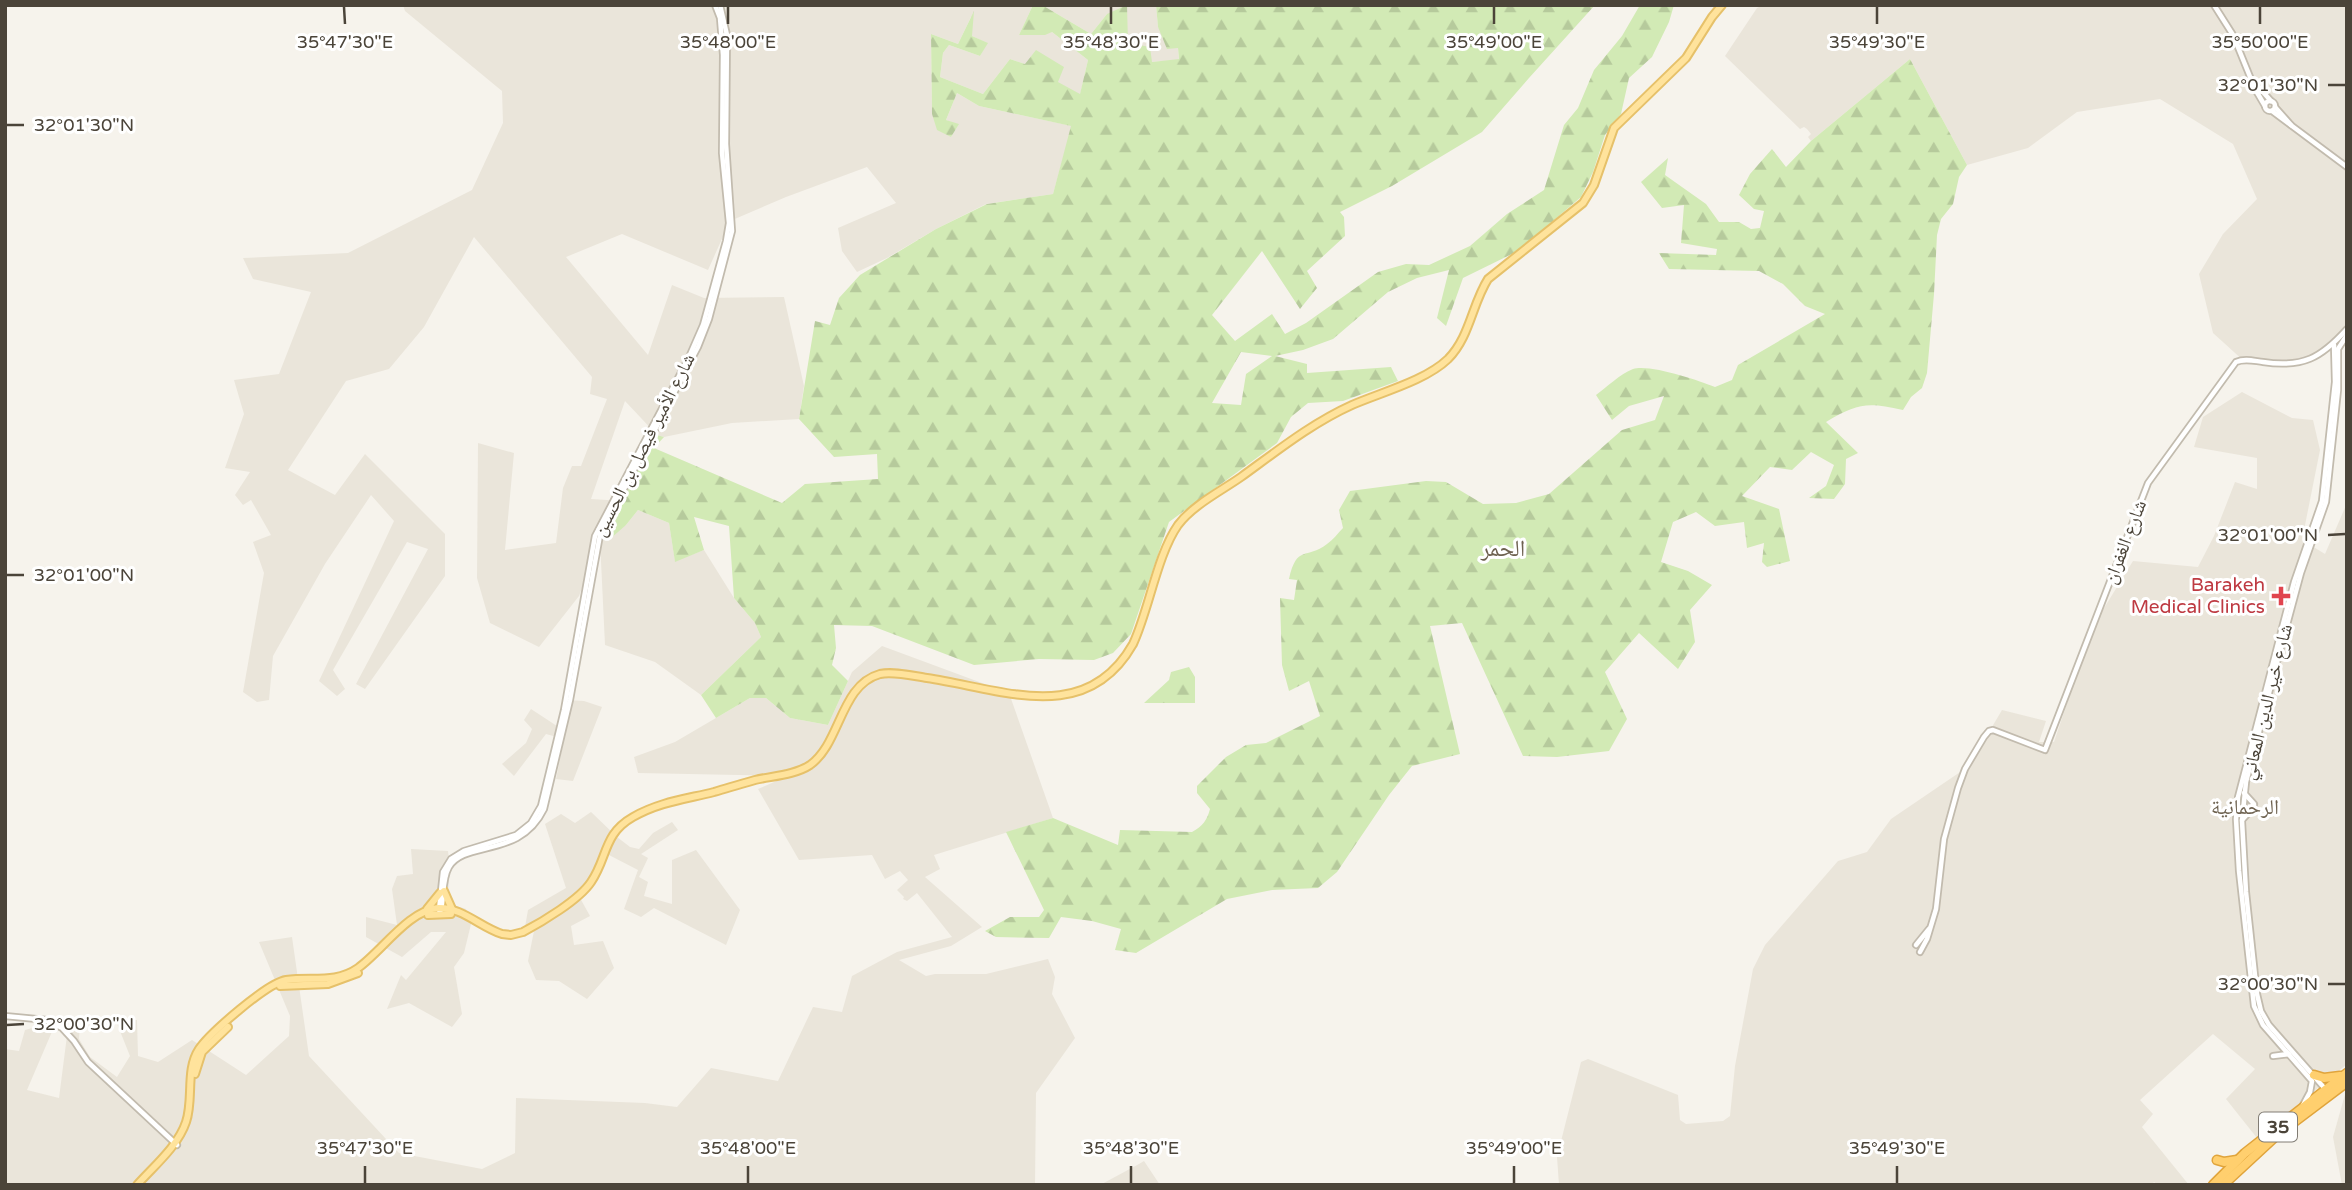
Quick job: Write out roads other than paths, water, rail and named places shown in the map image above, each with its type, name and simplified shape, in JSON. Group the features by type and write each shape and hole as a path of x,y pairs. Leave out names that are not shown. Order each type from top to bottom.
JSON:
{"highway":[{"path":"2314,1075 2324,1078 2346,1076"},
{"name":"35","path":"2223,1185 2252,1156 2346,1076"},
{"name":"35","path":"2213,1185 2237,1160 2302,1107 2327,1092"},
{"path":"2217,1160 2237,1160"}],"main road":[{"path":"426,911 442,910 507,935 531,928 588,886 613,834 624,823 671,801 806,767 820,754 856,691 880,674 909,676 1033,696 1077,693 1100,682 1124,659 1133,644 1170,542 1180,524 1213,497 1319,422 1426,373 1448,358 1462,339 1489,279 1583,203 1594,185 1603,153 1614,128 1686,58 1722,5"},
{"path":"442,892 442,910"},
{"path":"137,1185 176,1144 187,1118 195,1055 208,1038 267,987 287,980 333,979 357,968 426,911 442,892"},
{"path":"143,1185 188,1125 196,1070 202,1052 257,1000 281,985 328,984 351,977 422,918 442,910"}],"street":[{"name":"شارع الأمير فيصل بن الحسين","path":"442,910 442,892 448,870 456,860 518,838 534,826 542,812 570,701 600,535 702,340 729,223 722,153 723,55 717,5"},
{"path":"2214,5 2233,35 2267,111 2273,106"},
{"path":"2252,80 2292,126 2347,167"},
{"path":"2264,106 2267,102 2273,106"},
{"path":"2334,344 2347,329"},
{"name":"شارع خير الدين المعاني","path":"2327,1092 2260,1011 2246,892 2242,821 2244,793 2301,573 2326,502 2338,390 2339,349 2347,335"},
{"name":"شارع الغفران","path":"1929,928 1938,900 1944,839 1965,769 1989,731 1997,731 2045,750 2148,483 2236,362 2244,359 2297,364 2334,344"},
{"name":"شارع خير الدين المعاني","path":"2302,1107 2312,1081 2263,1025 2254,1006 2239,871 2237,812 2247,762 2294,582 2322,501 2335,382 2334,344"},
{"path":"2242,821 2254,805 2244,793"},
{"path":"1916,945 1929,928"},
{"path":"1920,952 1929,928"},
{"path":"5,1016 47,1020 62,1028 88,1062 176,1144"},
{"path":"2273,1056 2289,1054"}],"place":[{"name":"Barakeh Medical Clinics","path":"2281,596"}],"district":[{"name":"الحمر","path":"1503,549"},
{"name":"الرحمانية","path":"2245,807"}]}
